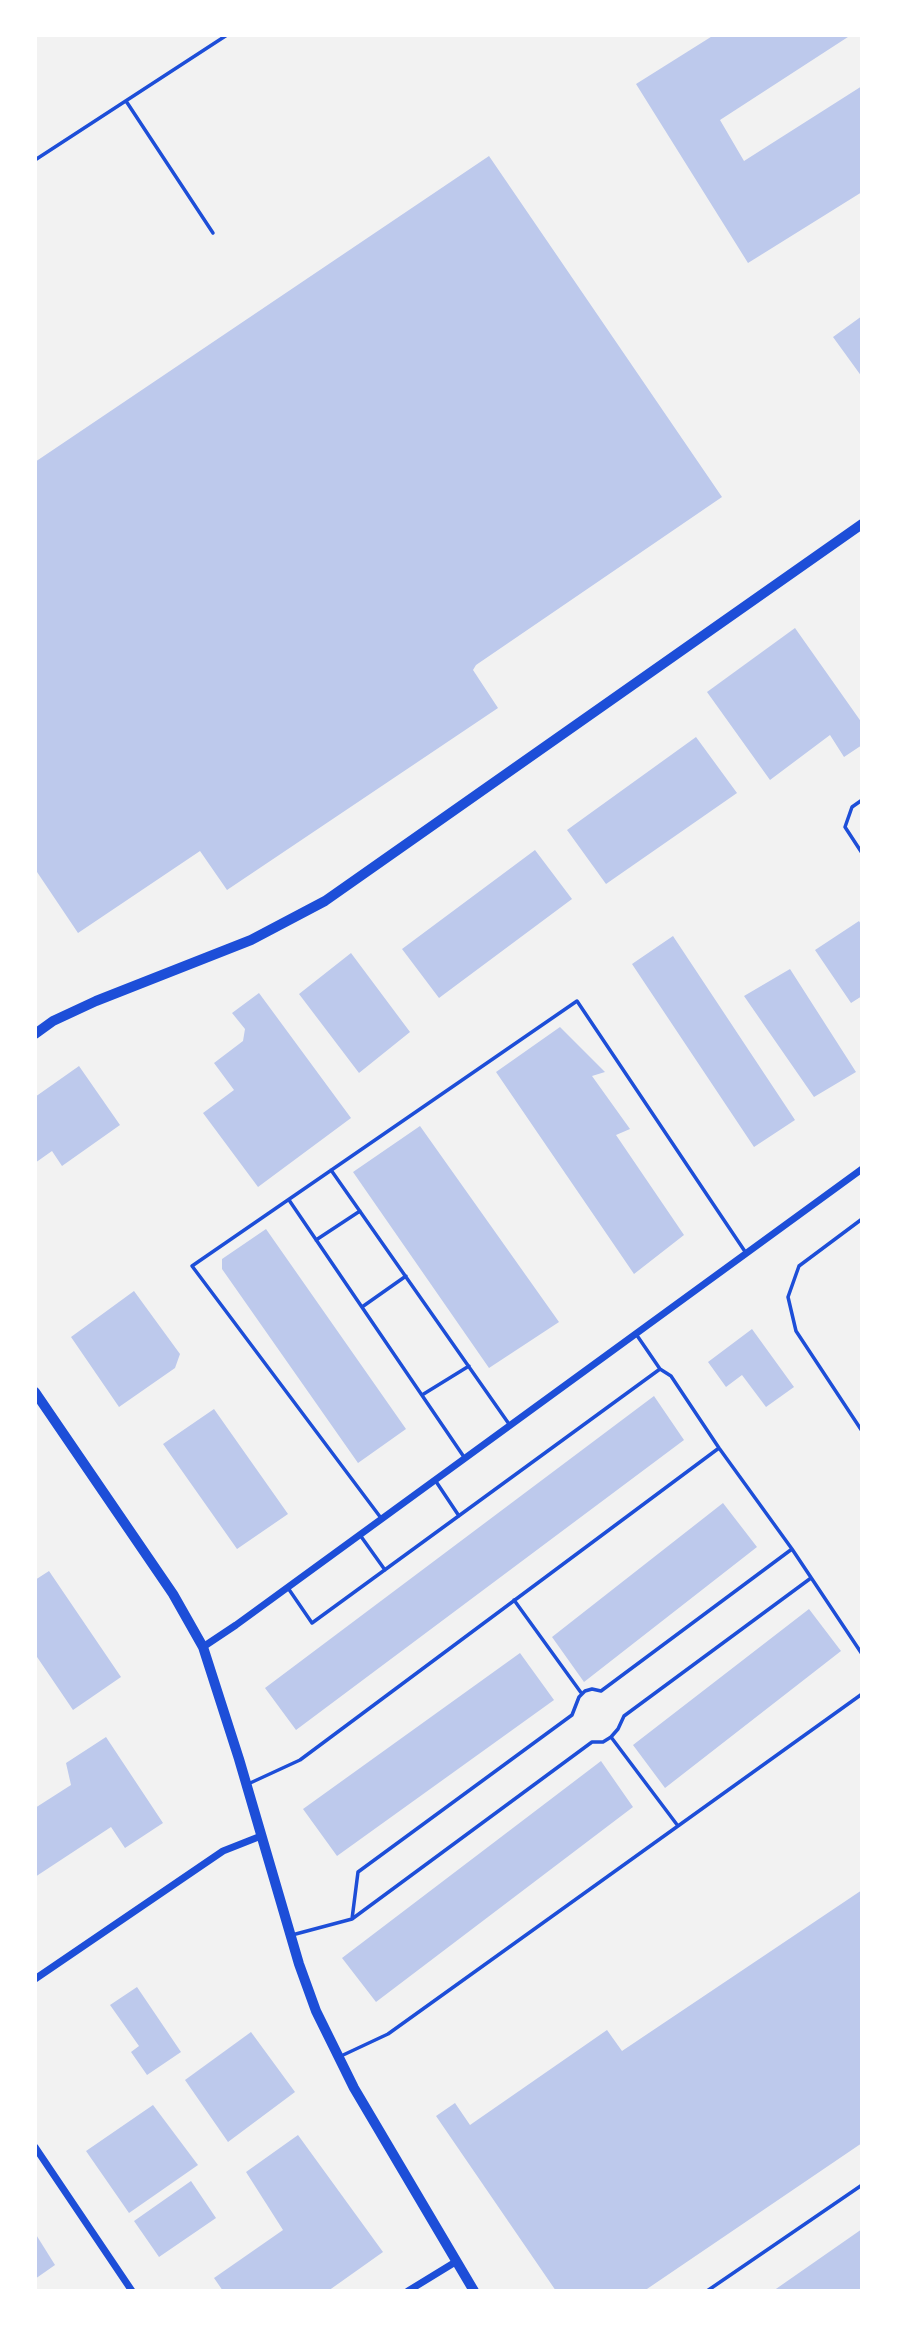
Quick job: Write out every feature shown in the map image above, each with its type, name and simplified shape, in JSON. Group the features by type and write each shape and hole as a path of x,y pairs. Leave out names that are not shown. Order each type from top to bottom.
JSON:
{"street":[{"path":"35,1034 52,1021 251,940 325,901 862,524"},
{"path":"203,1647 288,1588 862,1169"},
{"path":"35,1392 173,1594 203,1647 306,1986 338,2058 474,2291"},
{"path":"35,1979 223,1851 261,1836"},
{"path":"35,2147 132,2291"},
{"path":"408,2291 457,2261"}],"lane":[{"path":"35,160 227,35"},
{"path":"126,101 214,233"},
{"path":"862,800 852,807 845,827 862,853"},
{"path":"382,1519 192,1266 577,1001 747,1253"},
{"path":"331,1170 511,1425"},
{"path":"289,1200 465,1458"},
{"path":"316,1240 360,1211"},
{"path":"862,1219 799,1266 788,1297 796,1332 862,1431"},
{"path":"362,1307 406,1276"},
{"path":"636,1334 660,1369 671,1376 862,1654"},
{"path":"422,1395 469,1366"},
{"path":"288,1588 312,1623 660,1369"},
{"path":"247,1785 300,1760 719,1448"},
{"path":"435,1480 458,1516"},
{"path":"360,1535 385,1570"},
{"path":"352,1919 358,1872 572,1715 582,1694 592,1689 601,1691 792,1549"},
{"path":"290,1936 352,1919 592,1742 611,1737 624,1716 811,1578"},
{"path":"514,1601 582,1694"},
{"path":"338,2058 388,2034 862,1694"},
{"path":"611,1737 678,1826"},
{"path":"708,2291 862,2185"}],"building":[{"path":"714,35 851,35 720,120 744,161 862,86 862,192 748,263 636,84"},
{"path":"489,156 722,497 476,665 473,670 498,708 227,890 200,851 78,933 35,869 35,462"},
{"path":"862,316 862,377 833,337"},
{"path":"795,628 862,723 862,745 844,757 830,735 770,780 707,692"},
{"path":"696,737 737,793 606,884 567,830"},
{"path":"535,850 572,899 439,998 402,949"},
{"path":"859,921 862,926 862,996 851,1003 815,950"},
{"path":"673,936 795,1120 754,1147 632,964"},
{"path":"351,953 410,1032 359,1073 299,994"},
{"path":"790,969 856,1072 814,1097 744,996"},
{"path":"259,993 351,1118 258,1187 203,1113 234,1090 214,1063 243,1041 245,1029 232,1013"},
{"path":"560,1027 605,1072 592,1076 630,1129 616,1135 684,1235 634,1274 496,1072"},
{"path":"79,1066 120,1125 62,1166 52,1151 35,1163 35,1097"},
{"path":"420,1126 559,1322 489,1368 353,1172"},
{"path":"266,1229 406,1429 358,1463 222,1269 222,1259"},
{"path":"134,1291 180,1354 175,1368 119,1407 71,1337"},
{"path":"752,1329 794,1387 766,1407 742,1375 726,1387 708,1362"},
{"path":"654,1396 684,1440 296,1730 265,1688"},
{"path":"214,1409 288,1514 237,1549 163,1444"},
{"path":"723,1503 757,1547 584,1682 552,1637"},
{"path":"49,1571 121,1677 73,1710 35,1654 35,1580"},
{"path":"809,1609 841,1651 665,1788 633,1745"},
{"path":"520,1653 554,1700 337,1856 303,1809"},
{"path":"106,1737 163,1823 125,1848 111,1827 35,1877 35,1808 71,1785 66,1763"},
{"path":"601,1761 633,1807 376,2002 342,1958"},
{"path":"862,1890 862,2143 644,2291 556,2291 436,2116 455,2103 470,2125 607,2030 622,2051"},
{"path":"137,1987 181,2052 147,2075 131,2052 139,2046 110,2005"},
{"path":"251,2032 295,2092 228,2142 185,2080"},
{"path":"153,2105 198,2165 129,2213 86,2151"},
{"path":"298,2135 383,2252 328,2291 223,2291 214,2278 283,2230 246,2172"},
{"path":"191,2181 216,2218 159,2257 134,2221"},
{"path":"862,2229 862,2291 773,2291"},
{"path":"35,2233 55,2265 35,2279"}]}
